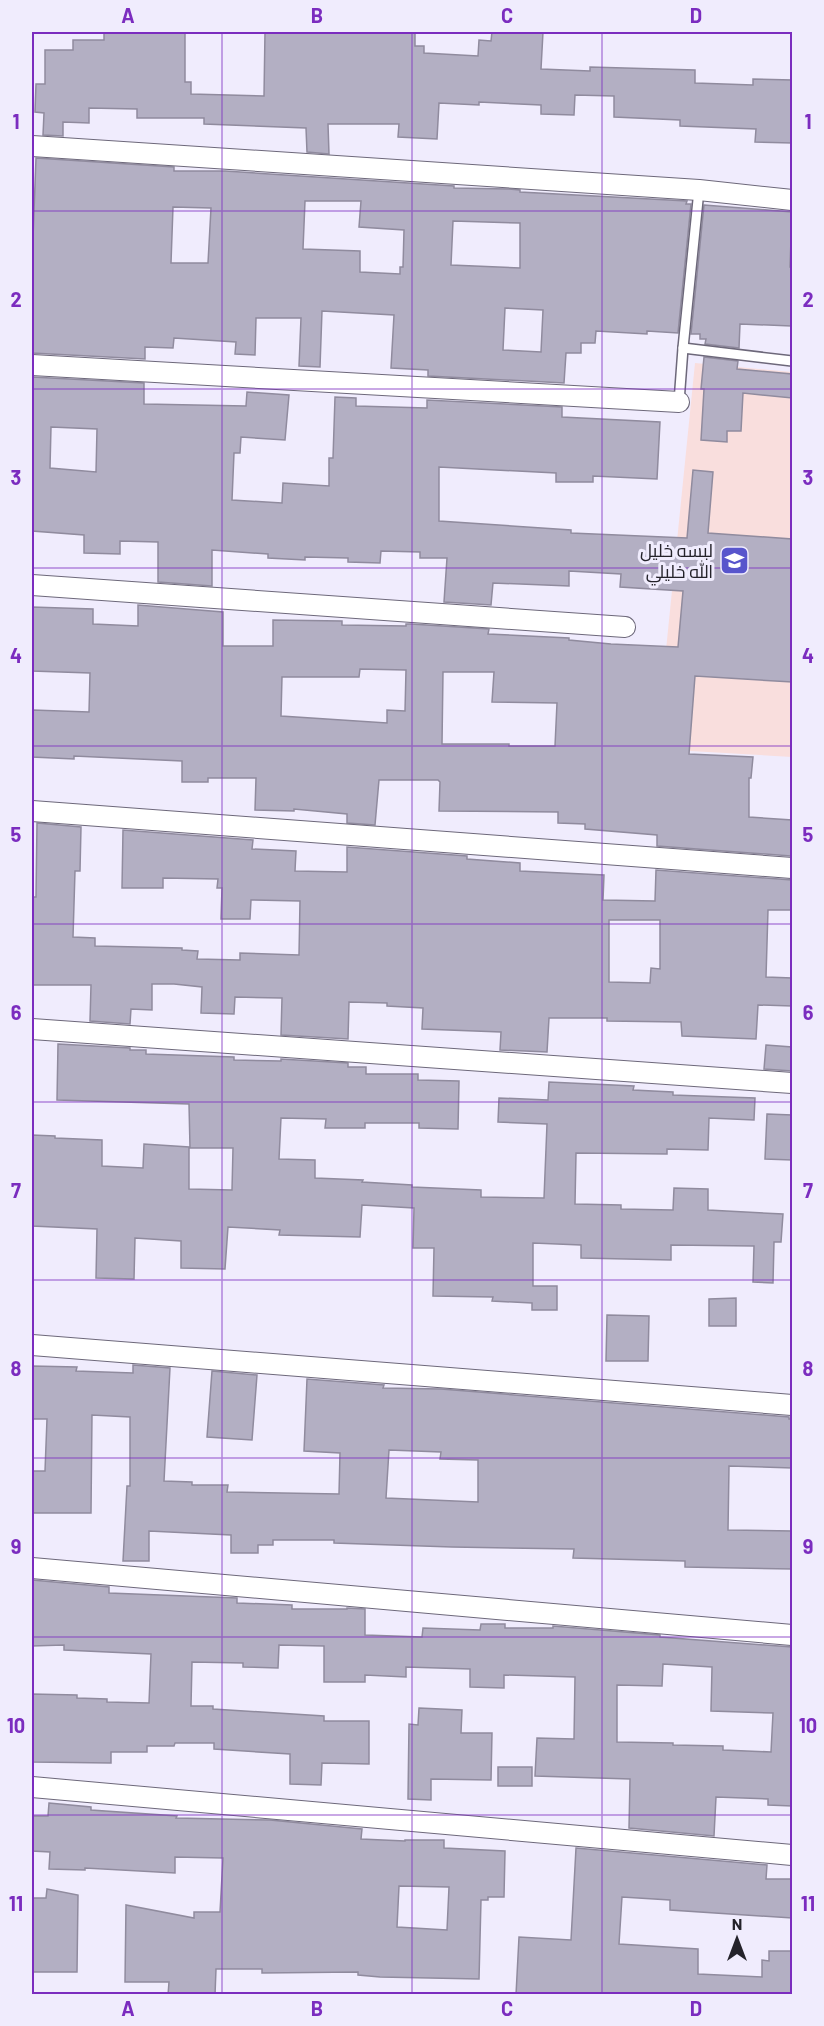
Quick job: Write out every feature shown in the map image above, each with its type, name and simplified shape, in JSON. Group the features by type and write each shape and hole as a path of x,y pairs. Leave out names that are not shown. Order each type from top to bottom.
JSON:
{"street":[{"path":"32,146 699,190 792,200"},
{"path":"32,365 680,402"},
{"path":"32,585 625,627"},
{"path":"32,811 792,868"},
{"path":"32,1029 792,1083"},
{"path":"32,1345 792,1405"},
{"path":"32,1569 792,1635"},
{"path":"32,1787 792,1855"}],"lane":[{"path":"680,402 682,348 699,190"},
{"path":"682,348 792,361"}],"shaded area":[{"name":"ليسه خليل الله خليلي","path":"695,363 792,372 792,757 656,749"}],"building":[{"path":"104,32 185,32 185,82 191,82 191,94 264,96 265,32 415,32 415,46 424,46 424,53 478,56 479,40 491,41 492,32 543,32 541,69 590,71 590,67 695,70 695,83 753,85 753,79 792,80 792,143 755,142 756,129 680,126 680,120 614,117 614,96 575,95 574,115 541,114 541,105 439,103 437,139 398,137 399,124 328,124 329,154 307,152 306,128 204,124 204,118 137,118 137,109 89,108 89,123 63,122 63,136 43,135 44,113 35,112 36,84 45,84 45,50 73,50 73,40 104,40"},
{"path":"36,158 174,167 174,171 225,171 454,186 454,188 509,189 520,190 520,192 687,201 686,204 691,204 678,333 596,331 595,343 581,343 581,353 566,353 564,383 428,376 428,370 391,368 394,315 322,311 320,367 299,366 301,318 256,318 255,355 235,354 236,342 174,338 173,348 145,347 145,359 32,353 32,265","holes":["305,201 361,201 359,227 404,230 403,267 400,267 400,274 360,272 360,251 303,249","173,207 211,208 208,263 171,263","453,221 520,223 520,268 451,265","505,308 543,310 541,352 503,350"]},
{"path":"704,205 792,212 791,326 740,324 739,348 705,344 706,339 700,339 700,334 691,334"},
{"path":"704,357 738,361 737,369 792,374 792,398 743,393 741,431 727,431 727,442 701,440 704,389 701,389"},
{"path":"32,377 144,383 144,404 246,406 247,392 289,395 285,440 241,437 240,453 234,453 232,500 282,503 283,483 329,486 329,458 333,458 335,397 356,398 356,406 427,408 427,400 562,407 562,417 660,422 657,479 593,476 593,482 556,482 556,473 439,467 439,521 571,530 571,533 687,538 693,470 713,472 708,533 792,539 792,682 695,676 689,754 753,757 751,778 749,778 749,817 792,820 791,856 657,846 657,835 585,829 585,824 558,823 558,812 439,811 440,782 438,780 379,780 375,825 347,823 347,814 294,809 294,811 255,810 256,778 208,778 208,782 182,782 182,761 74,756 74,759 32,757 33,710 89,712 90,673 32,671 32,607 93,609 93,624 138,626 138,605 223,612 223,646 273,646 273,620 342,621 342,625 406,626 406,624 411,624 489,629 488,634 678,647 683,591 620,587 621,574 569,571 569,586 493,583 491,605 444,602 447,558 420,558 420,552 381,551 380,563 348,562 348,558 305,557 305,560 268,558 268,554 212,550 212,586 158,582 158,542 120,541 120,554 84,553 84,535 32,531","holes":["51,427 97,429 96,472 50,468","360,669 406,670 405,711 387,710 387,723 281,716 282,677 359,677","443,672 494,672 492,702 557,703 555,746 442,744"]},
{"path":"37,823 81,827 80,871 75,871 73,937 95,938 95,946 182,948 182,950 198,951 197,959 240,960 240,953 299,955 300,901 251,900 250,919 221,919 222,888 217,888 218,879 163,878 163,888 122,888 123,830 253,840 252,849 296,851 295,871 347,872 347,847 467,856 467,859 520,863 520,871 604,875 603,900 655,901 656,870 792,880 792,910 768,910 766,977 792,978 792,1006 758,1005 756,1039 682,1036 681,1022 549,1018 547,1052 500,1050 501,1032 422,1029 423,1008 387,1006 387,1003 349,1002 348,1039 281,1035 282,998 235,997 234,1014 201,1013 202,987 174,984 152,984 152,1010 131,1009 130,1024 90,1021 91,985 32,985 33,897 36,897","holes":["609,920 660,920 660,969 651,968 650,983 609,982"]},
{"path":"58,1044 130,1048 130,1050 146,1050 146,1054 234,1057 234,1060 281,1061 281,1059 348,1063 348,1067 366,1067 366,1074 418,1074 418,1080 459,1081 458,1129 419,1128 419,1123 365,1123 365,1128 325,1128 326,1119 281,1118 279,1159 315,1160 315,1178 363,1180 362,1182 412,1185 412,1187 481,1190 481,1197 544,1198 547,1124 498,1122 499,1098 548,1100 549,1082 634,1086 633,1090 673,1092 673,1095 755,1098 754,1120 709,1118 708,1150 667,1149 667,1154 576,1153 575,1204 621,1205 621,1209 673,1210 674,1188 708,1189 708,1210 783,1214 781,1242 774,1242 773,1283 753,1282 754,1246 671,1245 671,1260 581,1258 581,1245 533,1243 533,1286 557,1286 557,1310 532,1310 532,1303 492,1301 493,1297 433,1296 434,1248 413,1248 414,1208 362,1205 360,1237 279,1235 280,1230 228,1227 225,1269 181,1268 181,1241 135,1238 134,1279 96,1278 97,1229 32,1226 32,1135 102,1140 102,1166 143,1168 144,1144 189,1147 189,1189 232,1190 233,1148 190,1148 189,1104 57,1100"},
{"path":"766,1045 792,1047 792,1071 764,1069"},
{"path":"767,1114 792,1115 792,1160 765,1159"},
{"path":"736,1298 736,1326 709,1326 709,1299"},
{"path":"607,1315 649,1316 648,1361 606,1361"},
{"path":"133,1365 170,1368 164,1481 192,1482 192,1485 228,1485 227,1492 339,1494 340,1453 304,1451 307,1379 384,1385 383,1388 441,1389 789,1417 792,1419 792,1468 729,1466 728,1530 792,1531 792,1569 685,1567 685,1561 573,1558 574,1549 334,1543 334,1540 273,1540 273,1545 258,1545 258,1553 231,1553 231,1535 149,1531 149,1561 123,1561 127,1486 130,1486 130,1417 92,1415 91,1513 32,1513 32,1471 45,1471 47,1419 32,1419 32,1366 77,1367 76,1371 133,1373","holes":["389,1450 441,1452 440,1459 478,1460 478,1502 386,1498"]},
{"path":"212,1371 257,1375 252,1440 207,1437"},
{"path":"32,1580 109,1587 109,1593 237,1598 237,1603 292,1605 292,1609 365,1609 365,1635 422,1637 423,1628 480,1630 481,1624 505,1624 505,1628 553,1628 553,1626 792,1647 792,1806 768,1805 768,1799 716,1797 714,1836 629,1828 630,1779 535,1776 537,1738 574,1739 575,1677 504,1675 504,1688 470,1687 470,1669 406,1667 406,1677 365,1675 365,1682 324,1682 324,1646 279,1645 278,1668 243,1667 243,1663 192,1662 191,1706 324,1716 324,1721 369,1721 369,1764 322,1763 321,1785 290,1784 290,1754 214,1749 214,1743 175,1743 174,1746 147,1746 147,1752 111,1752 111,1763 33,1762 32,1694 77,1695 77,1698 107,1699 107,1702 149,1703 151,1654 64,1650 64,1645 32,1646","holes":["663,1664 712,1667 711,1711 773,1713 771,1752 723,1750 723,1746 617,1742 617,1685 662,1686"]},
{"path":"419,1708 462,1710 461,1733 492,1733 491,1780 431,1779 431,1800 408,1799 409,1724 418,1725"},
{"path":"498,1767 532,1767 532,1786 498,1786"},
{"path":"49,1803 91,1807 91,1810 177,1816 176,1818 270,1820 362,1829 361,1839 444,1840 444,1848 505,1851 504,1897 488,1897 488,1900 481,1900 479,1979 380,1977 358,1975 358,1972 262,1973 262,1969 216,1969 215,1995 168,1995 169,1982 125,1982 126,1905 194,1918 194,1912 220,1912 223,1858 175,1857 175,1873 85,1868 85,1870 49,1869 50,1852 32,1851 32,1816 48,1816","holes":["399,1886 449,1887 447,1930 397,1927"]},
{"path":"576,1848 767,1865 766,1879 792,1879 792,1918 670,1910 670,1900 622,1897 619,1944 698,1949 698,1974 762,1977 762,1960 769,1961 769,1951 792,1951 792,1995 516,1995 519,1937 571,1940"},
{"path":"47,1889 78,1895 77,1972 32,1972 32,1898 46,1898"}],"place":[{"name":"ليسه خليل الله خليلي","path":"734,561"}]}
